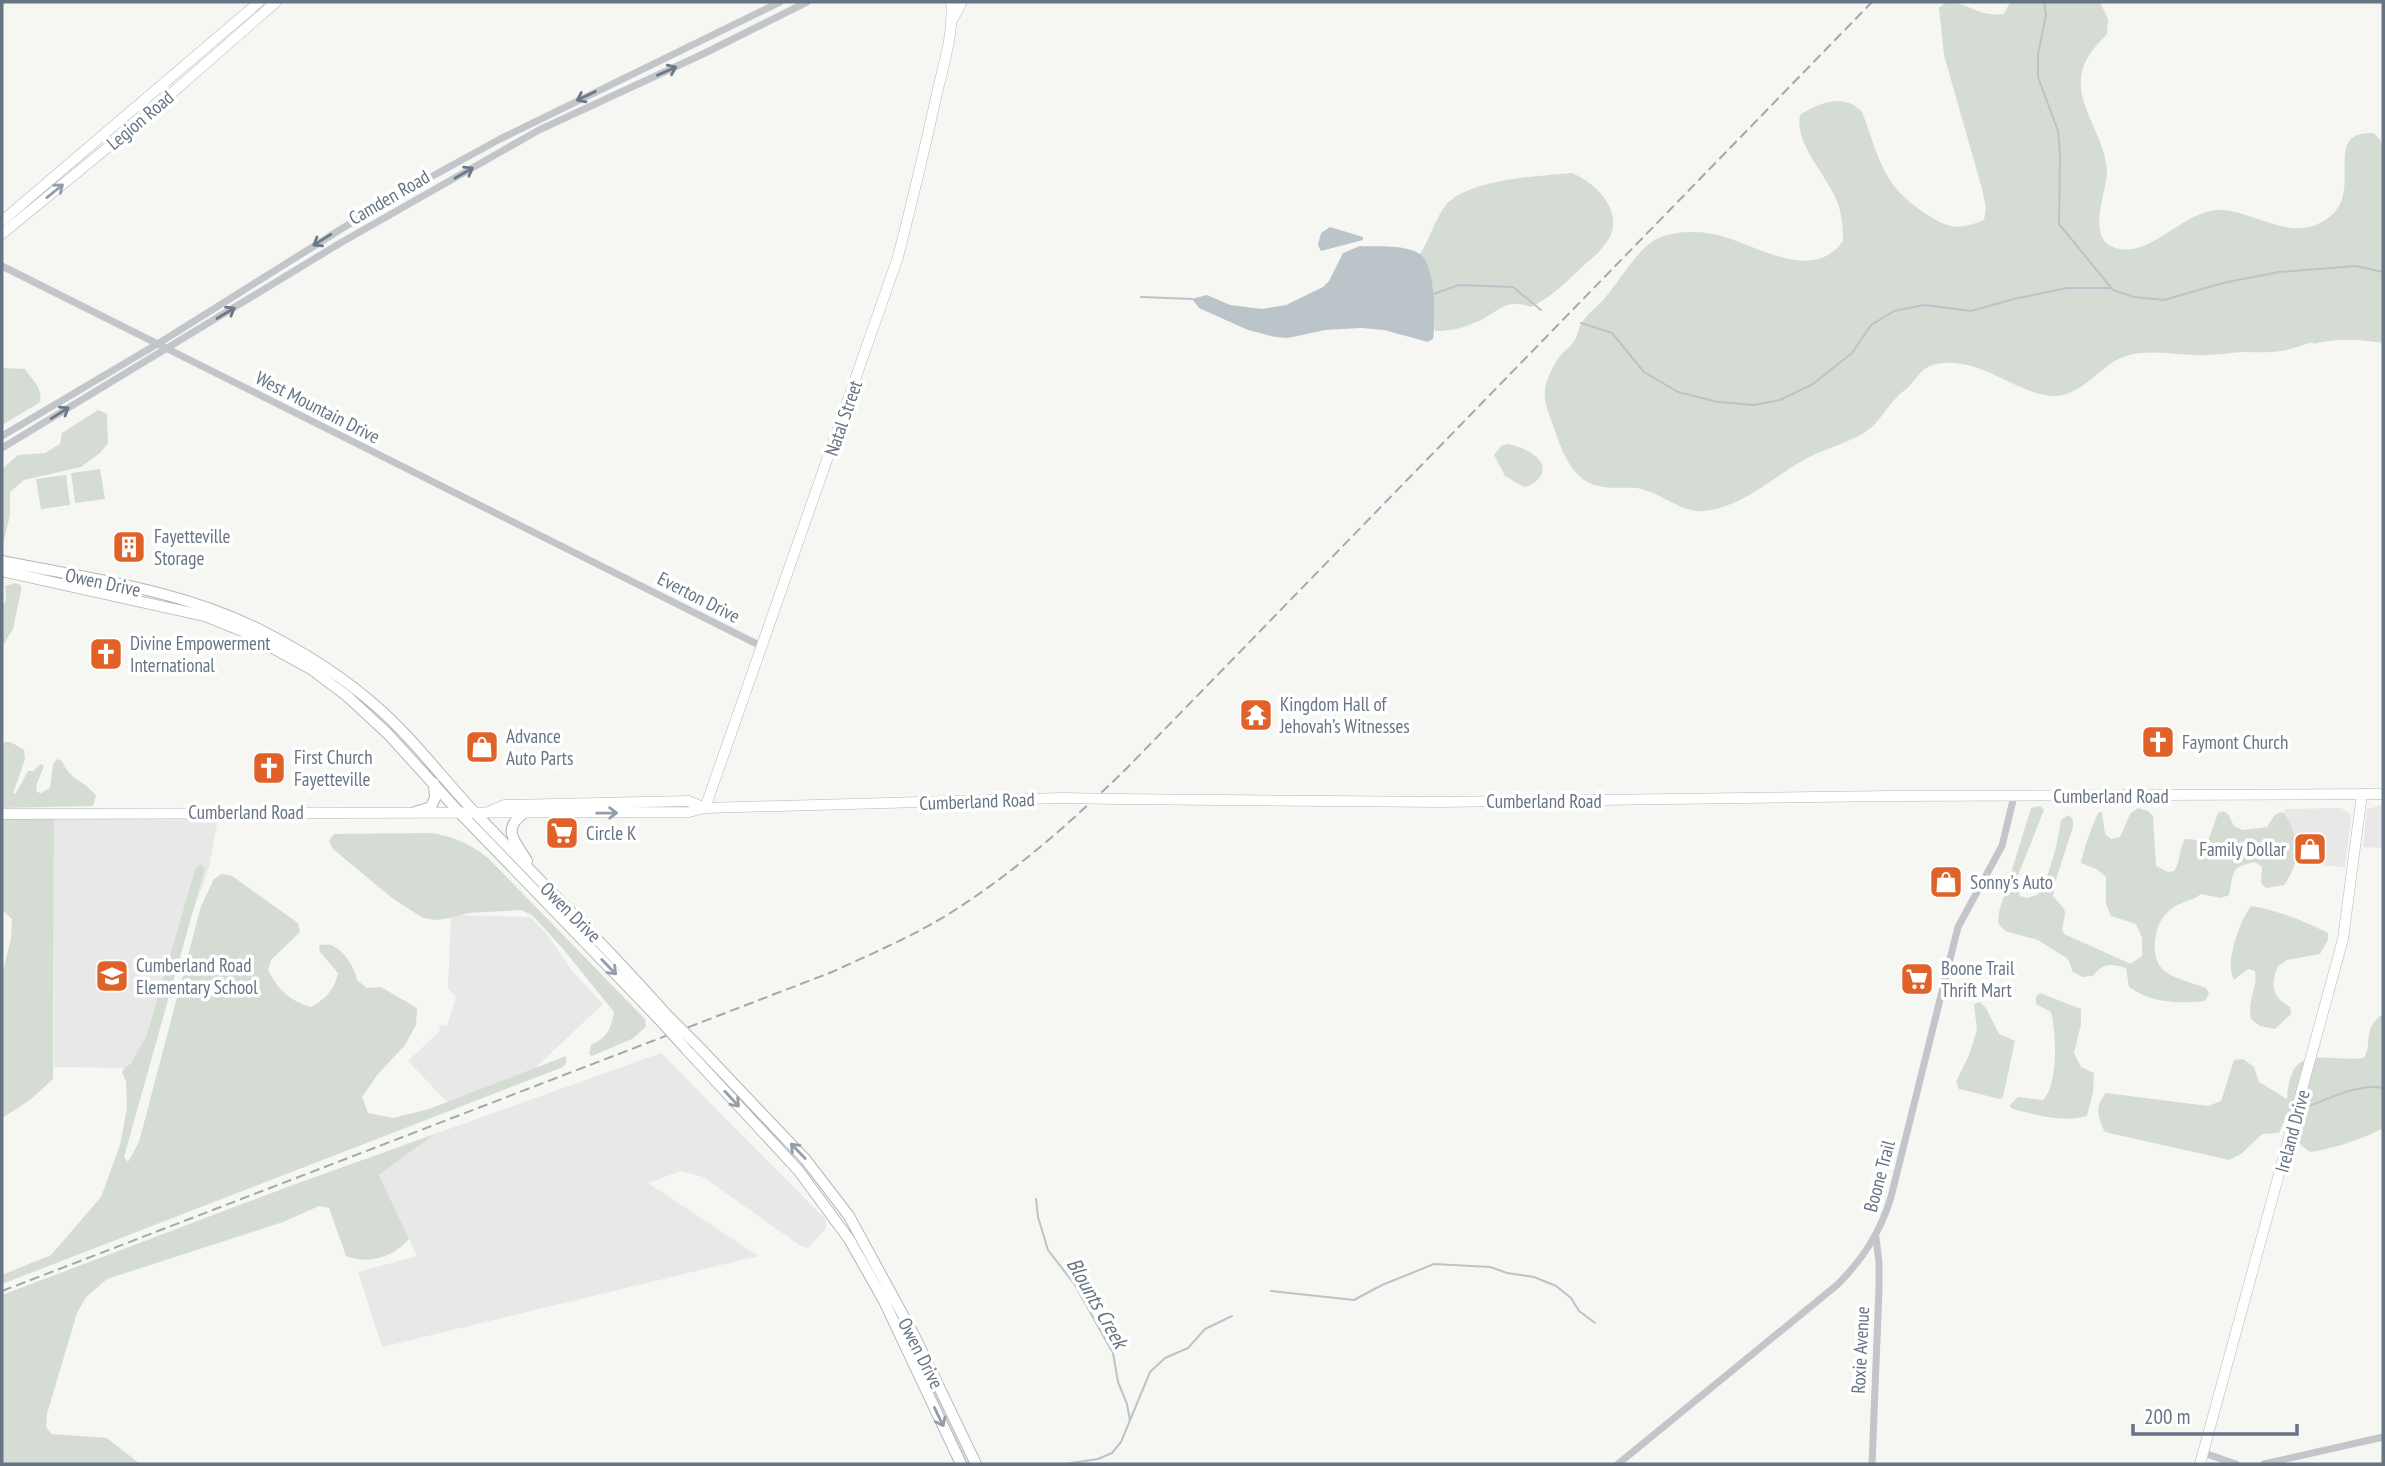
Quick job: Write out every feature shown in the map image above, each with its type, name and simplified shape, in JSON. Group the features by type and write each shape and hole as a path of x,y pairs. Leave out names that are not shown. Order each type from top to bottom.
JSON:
{"highway":[{"name":"Owen Drive","path":"2,561 140,595 240,630 312,669 371,718 459,812 806,1160 849,1216 916,1339 976,1464"},
{"name":"Owen Drive","path":"2,571 203,607 265,632 324,666 377,707 473,812 608,948 661,1015"},
{"path":"415,812 431,807 435,798 434,783"},
{"path":"523,814 514,820 511,830 513,839 535,876"},
{"name":"Owen Drive","path":"692,1047 799,1171 840,1226 878,1289 961,1464"},
{"path":"799,1171 810,1176 842,1218 849,1216"},
{"path":"840,1226 846,1226 874,1271 881,1274"}],"main road":[{"name":"Legion Road","path":"2,221 259,2"},
{"path":"258,16 268,2"},
{"name":"Legion Road","path":"2,234 140,121 276,2"},
{"name":"Natal Street","path":"951,2 953,20"},
{"name":"Natal Street","path":"705,808 898,257 953,20 962,2"},
{"path":"206,62 208,56 248,18 248,11"},
{"name":"Ireland Drive","path":"2200,1464 2343,939 2362,794"},
{"name":"Cumberland Road","path":"2,814 689,812 705,808 1063,799 1441,802 2383,794"},
{"name":"Cumberland Road","path":"490,811 503,805 689,801 705,808"}],"street":[{"name":"Camden Road","path":"2,436 362,216 477,151 780,2"},
{"name":"Camden Road","path":"2,448 342,242 538,130 703,54 807,2"},
{"name":"West Mountain Drive","path":"2,266 620,575"},
{"name":"Everton Drive","path":"620,575 763,647"},
{"name":"Boone Trail","path":"1618,1464 1837,1285 1862,1258 1876,1237 1891,1197 1958,927 2007,832 2014,796"},
{"name":"Roxie Avenue","path":"1872,1464 1879,1289 1876,1237"},
{"path":"2264,1464 2383,1437"},
{"path":"2204,1453 2236,1464"}],"shaded area":[{"path":"1946,2 1961,4 1979,12 2004,14 2010,2 2100,2 2108,19 2107,34 2087,60 2082,72 2081,90 2087,112 2102,146 2107,170 2099,227 2102,237 2120,249 2143,246 2191,218 2216,210 2244,214 2286,227 2314,226 2328,218 2339,207 2345,179 2345,152 2349,142 2358,135 2374,133 2383,148 2383,343 2340,340 2313,342 2272,352 2134,354 2117,360 2073,391 2053,396 2025,389 1968,365 1936,364 1922,372 1865,432 1807,458 1732,504 1695,511 1646,490 1603,487 1584,480 1572,468 1561,446 1545,399 1547,382 1557,360 1572,343 1584,320 1645,248 1653,241 1668,235 1701,233 1718,235 1771,254 1802,261 1831,253 1843,241 1839,207 1807,150 1802,138 1800,115 1831,102 1847,102 1855,106 1862,112 1884,171 1912,204 1935,220 1948,225 1961,227 1984,220 1986,208 1982,189 1944,55 1939,8"},
{"path":"1572,173 1600,193 1612,212 1611,233 1600,250 1558,289 1531,307 1521,304 1507,305 1464,327 1435,331 1432,281 1420,254 1445,206 1455,197 1486,184"},
{"path":"1330,227 1363,237 1363,240 1321,251 1318,245 1321,233"},
{"path":"1360,246 1407,249 1420,254 1425,260 1434,294 1433,339 1428,342 1384,330 1361,328 1325,330 1288,338 1275,337 1248,330 1199,308 1192,299 1207,295 1230,305 1262,309 1286,305 1323,287 1329,281 1343,253"},
{"path":"2,368 25,369 37,386 40,399 39,403 2,425"},
{"path":"98,410 107,414 108,443 100,453 81,467 24,480 10,492 10,515 2,548 2,469 18,455 45,453 60,444 62,433"},
{"path":"1507,444 1525,449 1539,460 1543,470 1539,479 1524,487 1505,476 1494,455 1501,446"},
{"path":"100,469 105,499 75,503 71,473"},
{"path":"66,475 70,505 41,509 36,479"},
{"path":"15,583 21,585 21,591 13,629 2,647 5,586"},
{"path":"5,742 11,742 24,750 25,759 13,794 28,771 33,771 41,764 44,766 36,786 37,792 41,793 50,788 53,764 57,759 96,796 93,806 2,808 2,746"},
{"path":"2383,805 2383,848 2363,847 2367,809"},
{"path":"2040,806 2044,810 2015,883 2020,896 2027,898 2037,895 2053,859 2061,820 2069,815 2073,820 2073,827 2053,896 2065,911 2062,929 2064,934 2131,964 2142,956 2142,938 2136,924 2111,916 2106,904 2106,877 2098,870 2081,863 2099,812 2102,812 2105,834 2111,839 2120,837 2130,814 2138,808 2148,811 2153,816 2156,866 2168,872 2174,871 2185,839 2209,838 2218,813 2223,811 2228,814 2234,826 2243,830 2267,827 2274,816 2280,812 2284,813 2296,841 2296,858 2284,885 2266,888 2261,883 2262,867 2255,862 2247,864 2235,872 2229,895 2221,898 2201,894 2176,906 2165,915 2158,925 2155,938 2158,962 2169,974 2206,988 2209,993 2205,1001 2175,1002 2156,999 2129,987 2126,968 2108,965 2093,976 2083,977 2073,972 2068,959 2038,940 2005,931 1998,923 2031,808"},
{"path":"2341,808 2349,813 2351,818 2345,867 2296,864 2295,835 2284,813 2285,809"},
{"name":"Cumberland Road Elementary School","path":"54,817 218,818 209,868 135,1068 54,1067"},
{"path":"54,817 53,1079 30,1100 2,1118 2,974 11,939 12,919 2,910 2,819"},
{"path":"430,833 461,841 488,858 645,1019 646,1027 632,1039 592,1056 589,1054 591,1045 608,1032 614,1012 532,915 521,910 469,913 436,920 423,918 392,898 333,849 329,841 334,834"},
{"path":"200,864 205,868 124,1157 128,1162 139,1142 201,906 214,879 222,874 232,876 298,923 300,932 271,960 268,970 280,989 291,998 311,1007 326,997 338,973 320,952 319,945 331,945 344,955 357,980 367,988 381,987 417,1008 416,1025 405,1045 378,1074 362,1097 368,1113 393,1118 429,1109 566,1056 566,1063 563,1067 2,1284 2,1275 51,1255 101,1197 120,1145 127,1108 126,1081 122,1073 124,1068 131,1064 147,1035 195,870"},
{"path":"2251,906 2290,916 2328,933 2328,940 2320,954 2287,960 2278,966 2274,990 2279,999 2290,1007 2291,1014 2275,1029 2260,1026 2251,1019 2250,1005 2255,971 2248,969 2234,980 2231,973 2235,942 2242,921"},
{"path":"451,915 530,917 546,933 573,972 603,1004 533,1070 448,1103 408,1061 439,1032 440,1025 447,1026 456,997 448,988"},
{"path":"2040,993 2081,1009 2081,1024 2074,1053 2081,1067 2094,1073 2087,1116 2068,1119 2050,1117 2009,1106 2018,1097 2043,1100 2052,1082 2055,1058 2053,1021 2051,1012 2036,1004 2036,997"},
{"path":"1980,1002 1999,1034 2015,1041 2003,1097 2000,1099 1959,1089 1956,1082 1977,1030 1974,1004"},
{"path":"2380,1016 2383,1016 2383,1128 2357,1139 2310,1152 2297,1140 2287,1115 2279,1133 2262,1134 2241,1154 2229,1160 2105,1132 2100,1122 2099,1107 2106,1093 2208,1106 2221,1101 2234,1060 2243,1059 2254,1067 2259,1082 2287,1099 2295,1068 2302,1061 2311,1058 2364,1058 2369,1032"},
{"path":"661,1053 826,1220 826,1228 808,1248 801,1246 703,1177 681,1171 648,1183 758,1256 382,1347 358,1272 417,1256 379,1175 435,1134"},
{"path":"435,1134 379,1175 409,1239 388,1255 363,1260 346,1256 329,1208 319,1206 283,1222 107,1279 86,1297 77,1313 47,1414 46,1427 52,1434 107,1438 140,1464 2,1464 2,1295"},
{"path":"895,1307 969,1464 965,1464 892,1309"}],"waterway":[{"path":"2044,2 2046,15 2038,54 2038,77 2058,131 2059,224 2113,290 2134,297 2164,300 2223,283 2279,272 2356,266 2383,272"},
{"path":"1433,294 1459,285 1513,287 1541,310"},
{"path":"1581,323 1612,333 1644,372 1678,392 1718,402 1754,405 1780,400 1813,384 1852,353 1871,325 1894,311 1924,305 1971,311 2067,288 2111,288"},
{"path":"1141,297 1192,299"},
{"path":"2303,1108 2352,1090 2383,1088"},
{"name":"Blounts Creek","path":"1036,1199 1038,1217 1048,1250 1075,1285 1113,1353 1118,1382 1127,1404 1130,1421"},
{"path":"1271,1291 1354,1300 1382,1285 1434,1264 1490,1267 1534,1277 1556,1286 1571,1298 1579,1311 1595,1323"},
{"path":"1065,1464 1098,1459 1112,1453 1121,1442 1150,1372 1165,1358 1188,1348 1205,1329 1232,1316"}],"railway":[{"path":"2,1291 832,972 919,931 995,883 1040,847 1125,770 1872,2"}],"place":[{"name":"Fayetteville Storage","path":"129,547"},
{"name":"Divine Empowerment International","path":"106,654"},
{"name":"Kingdom Hall of Jehovah’s Witnesses","path":"1256,715"},
{"name":"Faymont Church","path":"2158,742"},
{"name":"Advance Auto Parts","path":"482,747"},
{"name":"First Church Fayetteville","path":"269,768"},
{"name":"Circle K","path":"562,833"},
{"name":"Family Dollar","path":"2310,849"},
{"name":"Sonny's Auto","path":"1946,882"},
{"name":"Cumberland Road Elementary School","path":"112,976"},
{"name":"Boone Trail Thrift Mart","path":"1917,979"}]}
